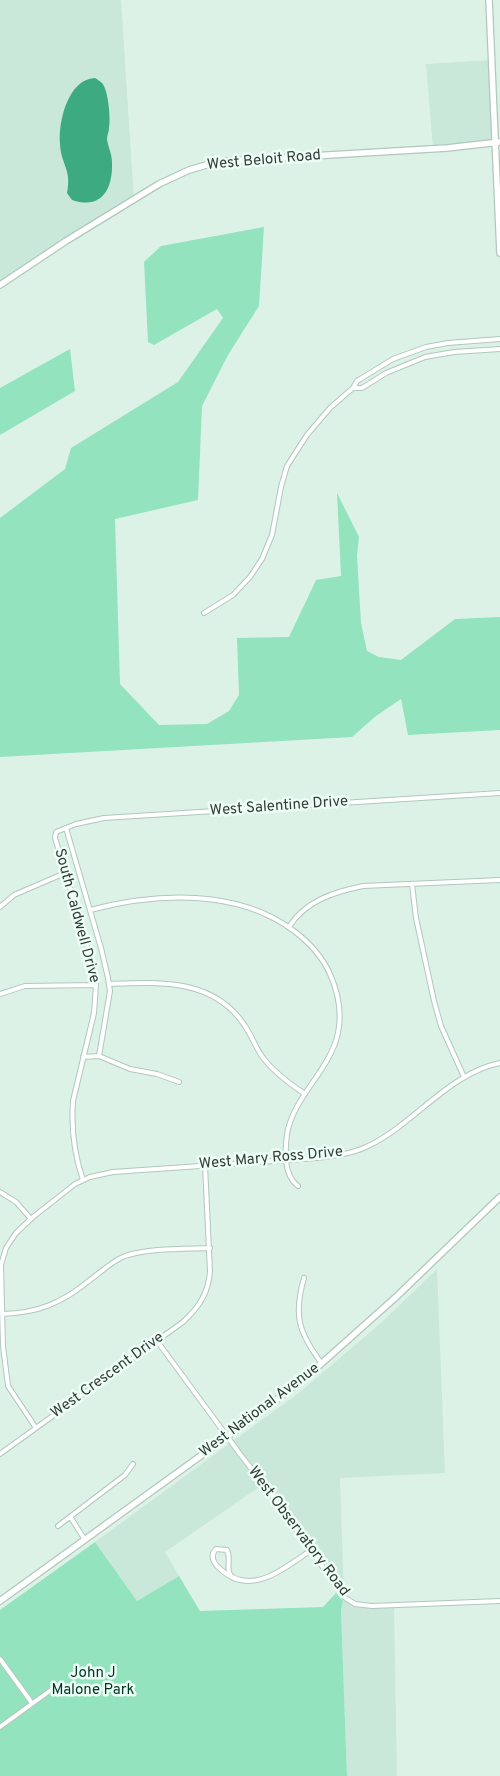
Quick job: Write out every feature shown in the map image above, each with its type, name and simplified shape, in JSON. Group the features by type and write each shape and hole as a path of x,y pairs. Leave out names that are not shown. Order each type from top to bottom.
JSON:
{"main road":[{"path":"489,0 498,142 500,253"},
{"name":"West Beloit Road","path":"0,285 66,241 152,188 176,176 204,166 227,162 447,148 498,142"},
{"name":"West National Avenue","path":"0,1601 228,1436 322,1364 396,1297 500,1197"}],"street":[{"path":"204,613 233,595 250,577 262,559 272,535 287,466 307,435 330,408 353,388 357,381 386,363 411,352 448,343 500,339"},
{"path":"426,348 428,356"},
{"path":"353,388 362,388 390,371 428,356 500,349"},
{"path":"386,363 390,371"},
{"name":"West Salentine Drive","path":"60,830 104,818 500,793"},
{"name":"South Caldwell Drive","path":"66,828 106,966 109,984 107,1010 98,1056"},
{"name":"South Caldwell Drive","path":"60,830 56,832 55,838 89,952 96,985 94,1013 73,1101 74,1147 83,1180"},
{"path":"0,906 14,895 65,873"},
{"path":"289,927 315,901 328,895 363,886 500,880"},
{"path":"412,884 416,918 434,1001 441,1026 464,1077"},
{"path":"90,910 126,902 146,900 204,899 229,902 253,908 289,927 318,952 335,984 338,998 338,1031 334,1047 292,1117 287,1134 286,1160 289,1177 298,1186"},
{"path":"109,984 183,986 204,991 220,999 245,1026 263,1058 272,1068 305,1094"},
{"path":"0,994 25,986 96,985"},
{"path":"84,1057 98,1056 130,1069 157,1074 179,1082"},
{"name":"West Mary Ross Drive","path":"36,1428 8,1386 4,1364 1,1265 6,1248 16,1233 75,1184 90,1177 113,1172 340,1155 367,1147 464,1077 477,1070 500,1063"},
{"path":"2,1314 22,1312 57,1303 81,1288 112,1263 125,1256 141,1252 210,1248 205,1165"},
{"path":"0,1192 16,1202 31,1219"},
{"name":"West Crescent Drive","path":"0,1454 183,1322 196,1309 205,1296 210,1272 210,1248"},
{"path":"304,1278 298,1301 299,1324 305,1339 322,1364"},
{"name":"West Observatory Road","path":"157,1340 344,1597 355,1604 372,1606 500,1601"},
{"path":"58,1526 125,1475 133,1464"},
{"path":"70,1518 84,1540"},
{"path":"234,1578 228,1571 228,1550 216,1549 212,1554 213,1561 227,1575 238,1580 251,1581 270,1577 310,1551"},
{"path":"0,1659 32,1704"},
{"path":"0,1727 51,1690"}],"shaded area":[{"path":"0,0 121,0 134,200 0,285"},
{"path":"491,60 495,143 433,149 426,64"},
{"path":"95,78 104,86 109,104 110,118 107,139 112,159 112,172 108,189 104,195 91,202 82,202 72,200 67,193 68,178 60,144 61,125 63,114 72,94 86,80"},
{"path":"437,1269 445,1473 340,1478 344,1596 265,1483 165,1552 179,1576 137,1601 95,1542 300,1392 382,1322"},
{"path":"344,1597 355,1604 394,1605 397,1776 347,1776 341,1611"}],"green space":[{"path":"264,227 259,306 228,355 202,406 198,500 115,519 120,684 159,725 207,724 229,711 239,695 237,638 289,637 316,580 341,576 337,493 359,537 357,556 361,623 367,651 379,657 401,660 455,619 500,617 500,730 408,735 401,699 376,716 352,737 0,757 0,518 65,469 71,448 178,382 223,318 217,309 154,345 148,342 144,262 161,246"},
{"path":"70,349 75,391 0,435 0,388"},
{"name":"John J Malone Park","path":"95,1542 137,1601 179,1576 200,1611 323,1607 336,1593 343,1601 341,1611 347,1776 0,1776 0,1610"}]}
